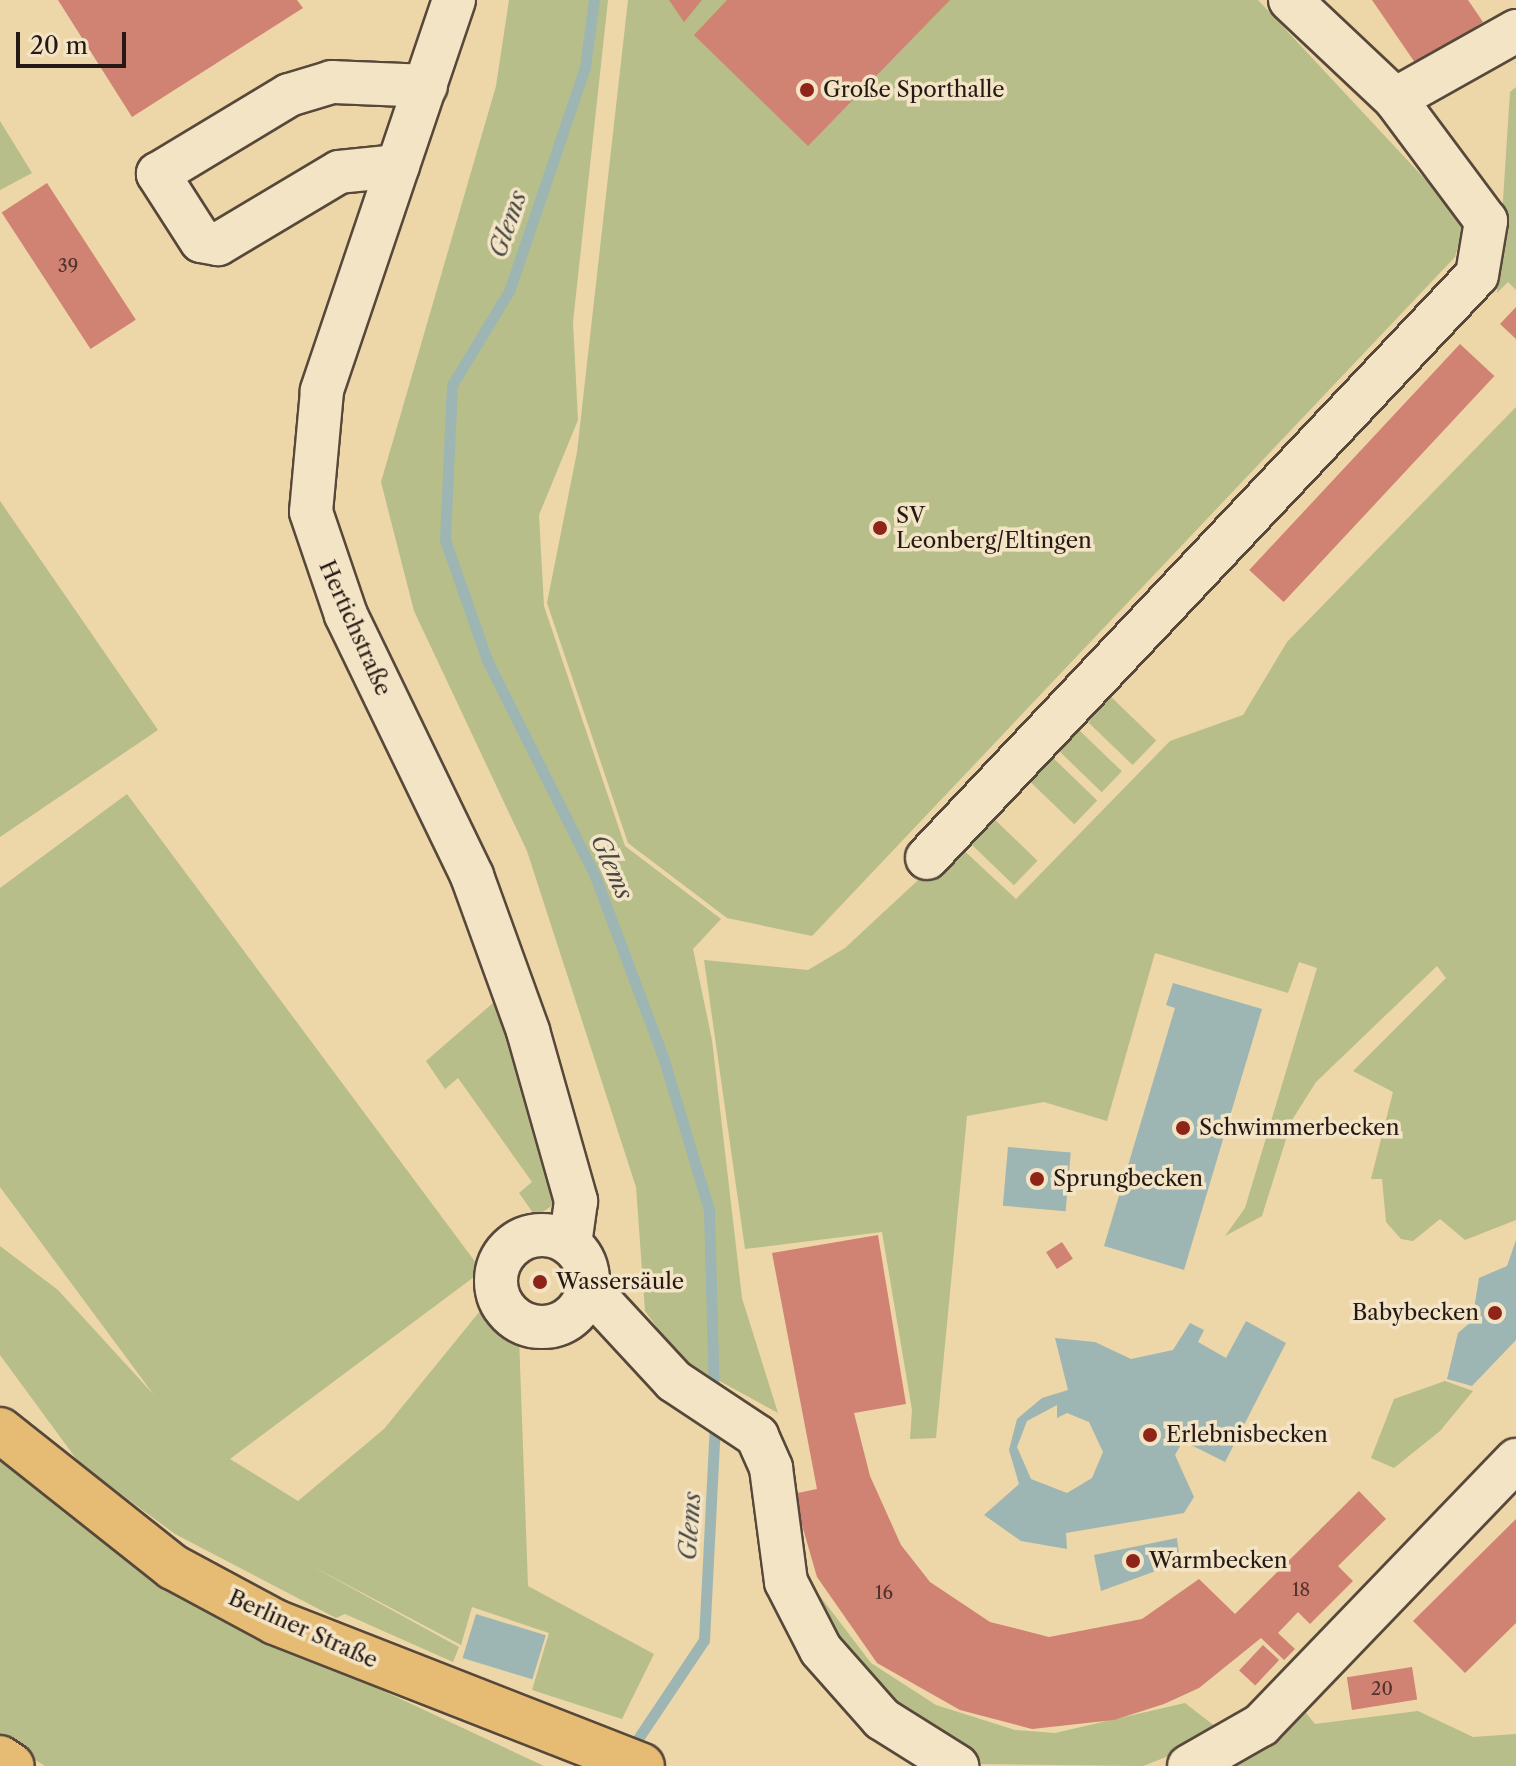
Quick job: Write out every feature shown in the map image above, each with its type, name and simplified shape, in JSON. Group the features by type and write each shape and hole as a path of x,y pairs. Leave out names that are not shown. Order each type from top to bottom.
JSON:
{"main road":[{"name":"Berliner Straße","path":"0,1430 179,1571 275,1622 642,1766"},
{"path":"0,1758 12,1766"}],"street":[{"name":"Hertichstraße","path":"454,0 322,391 311,512 346,615 472,876 523,1017 576,1201 570,1244"},
{"path":"927,858 1477,275 1486,221 1395,99 1290,0"},
{"path":"1395,99 1516,31"},
{"path":"398,166 339,172 218,244 201,241 158,174 289,95 332,82 426,86"},
{"path":"588,1288 573,1316 544,1328 513,1318 496,1291 510,1247 540,1234 570,1244 584,1262 588,1288 674,1381 757,1436 771,1468 786,1582 821,1650 882,1719 957,1766"},
{"path":"1189,1766 1261,1725 1516,1460"}],"green space":[{"path":"509,0 608,0 573,322 578,420 539,515 544,606 625,846 721,919 693,949 712,1040 742,1298 778,1413 681,1360 645,1311 636,1187 527,851 414,611 381,482 496,86"},
{"name":"SV Leonberg/Eltingen","path":"628,0 1258,0 1465,222 1455,257 812,936 727,918 628,843 547,603 577,452"},
{"path":"1516,87 1516,290 1508,282 1497,293 1510,92"},
{"path":"0,121 32,173 0,190"},
{"path":"1516,407 1516,1220 1465,1240 1440,1219 1413,1241 1401,1239 1386,1222 1382,1179 1371,1179 1393,1092 1353,1071 1446,978 1437,966 1316,1082 1292,1120 1262,1216 1225,1236 1245,1208 1317,968 1299,962 1288,993 1155,953 1107,1121 1044,1102 967,1116 936,1438 910,1439 912,1410 882,1232 745,1249 704,960 808,970 845,948 957,844 1016,899 1170,741 1243,715 1287,642"},
{"path":"0,501 158,730 0,837"},
{"path":"1108,694 1156,741 1133,765 1084,718"},
{"path":"1078,729 1122,771 1102,792 1058,750"},
{"path":"1049,754 1097,801 1074,824 1026,778"},
{"path":"127,794 482,1271 230,1459 298,1501 384,1429 480,1311 519,1337 528,1586 654,1654 622,1719 532,1690 549,1633 472,1607 461,1645 308,1564 459,1647 453,1662 345,1614 336,1618 175,1534 80,1464 0,1355 0,1246 58,1290 154,1395 0,1187 0,888"},
{"path":"990,815 1037,861 1014,885 966,839"},
{"path":"501,996 561,1199 536,1217 519,1193 532,1182 458,1078 445,1089 426,1061"},
{"path":"1445,1381 1473,1391 1440,1431 1394,1468 1371,1458 1394,1399"},
{"path":"0,1454 287,1646 544,1766 45,1766 0,1738"},
{"path":"807,1579 871,1663 936,1705 1015,1730 1055,1733 1185,1703 1225,1734 1143,1766 979,1764 935,1745 862,1685"},
{"path":"1298,1703 1315,1724 1418,1711 1473,1737 1516,1734 1516,1766 1222,1766 1245,1758"}],"water":[{"name":"Schwimmerbecken","path":"1173,983 1262,1009 1184,1270 1104,1246 1175,1008 1166,1005"},
{"name":"Sprungbecken","path":"1008,1147 1071,1152 1066,1211 1003,1206"},
{"name":"Babybecken","path":"1516,1240 1516,1340 1472,1386 1447,1379 1458,1333 1472,1321 1479,1278 1507,1266"},
{"name":"Erlebnisbecken","path":"1246,1321 1286,1343 1225,1462 1183,1441 1175,1455 1194,1497 1184,1513 1066,1533 1067,1549 1021,1541 984,1515 1019,1484 1009,1450 1017,1419 1042,1398 1068,1390 1055,1338 1095,1342 1131,1359 1173,1350 1190,1323 1204,1330 1198,1342 1226,1358","holes":["1057,1405 1057,1418 1067,1413 1089,1422 1103,1452 1092,1478 1067,1493 1031,1479 1017,1447 1027,1421"]},
{"name":"Warmbecken","path":"1177,1538 1179,1554 1164,1568 1101,1591 1094,1555"},
{"path":"476,1614 546,1635 532,1679 463,1658"}],"building":[{"path":"58,0 297,0 303,8 132,117"},
{"path":"669,0 702,0 684,22"},
{"name":"Große Sporthalle","path":"727,0 950,0 808,146 694,35"},
{"path":"1372,0 1468,0 1483,22 1418,67"},
{"path":"47,183 136,320 90,349 2,212"},
{"path":"1516,307 1516,339 1500,324"},
{"path":"1460,344 1494,376 1284,602 1249,570"},
{"path":"878,1235 906,1404 854,1413 870,1476 901,1545 930,1582 990,1622 1049,1637 1142,1619 1199,1579 1235,1614 1359,1491 1386,1519 1338,1566 1353,1581 1310,1624 1298,1612 1278,1633 1295,1649 1284,1660 1261,1638 1199,1688 1164,1704 1114,1720 1032,1729 960,1710 877,1663 817,1577 793,1494 817,1489 772,1253"},
{"path":"1062,1242 1073,1259 1057,1269 1046,1252"},
{"path":"1516,1519 1516,1623 1465,1673 1413,1621"},
{"path":"1263,1645 1279,1660 1255,1686 1239,1671"},
{"path":"1412,1667 1417,1700 1352,1710 1347,1677"}],"waterway":[{"name":"Glems","path":"594,0 585,67 509,291 452,385 445,540 487,660 595,876 664,1060 709,1210 714,1396"},
{"name":"Glems","path":"629,1752 704,1640 715,1421"}],"place":[{"name":"Große Sporthalle","path":"807,90"},
{"name":"SV Leonberg/Eltingen","path":"880,528"},
{"name":"Schwimmerbecken","path":"1183,1128"},
{"name":"Sprungbecken","path":"1037,1179"},
{"name":"Wassersäule","path":"540,1282"},
{"name":"Babybecken","path":"1495,1313"},
{"name":"Erlebnisbecken","path":"1150,1435"},
{"name":"Warmbecken","path":"1133,1561"}]}
